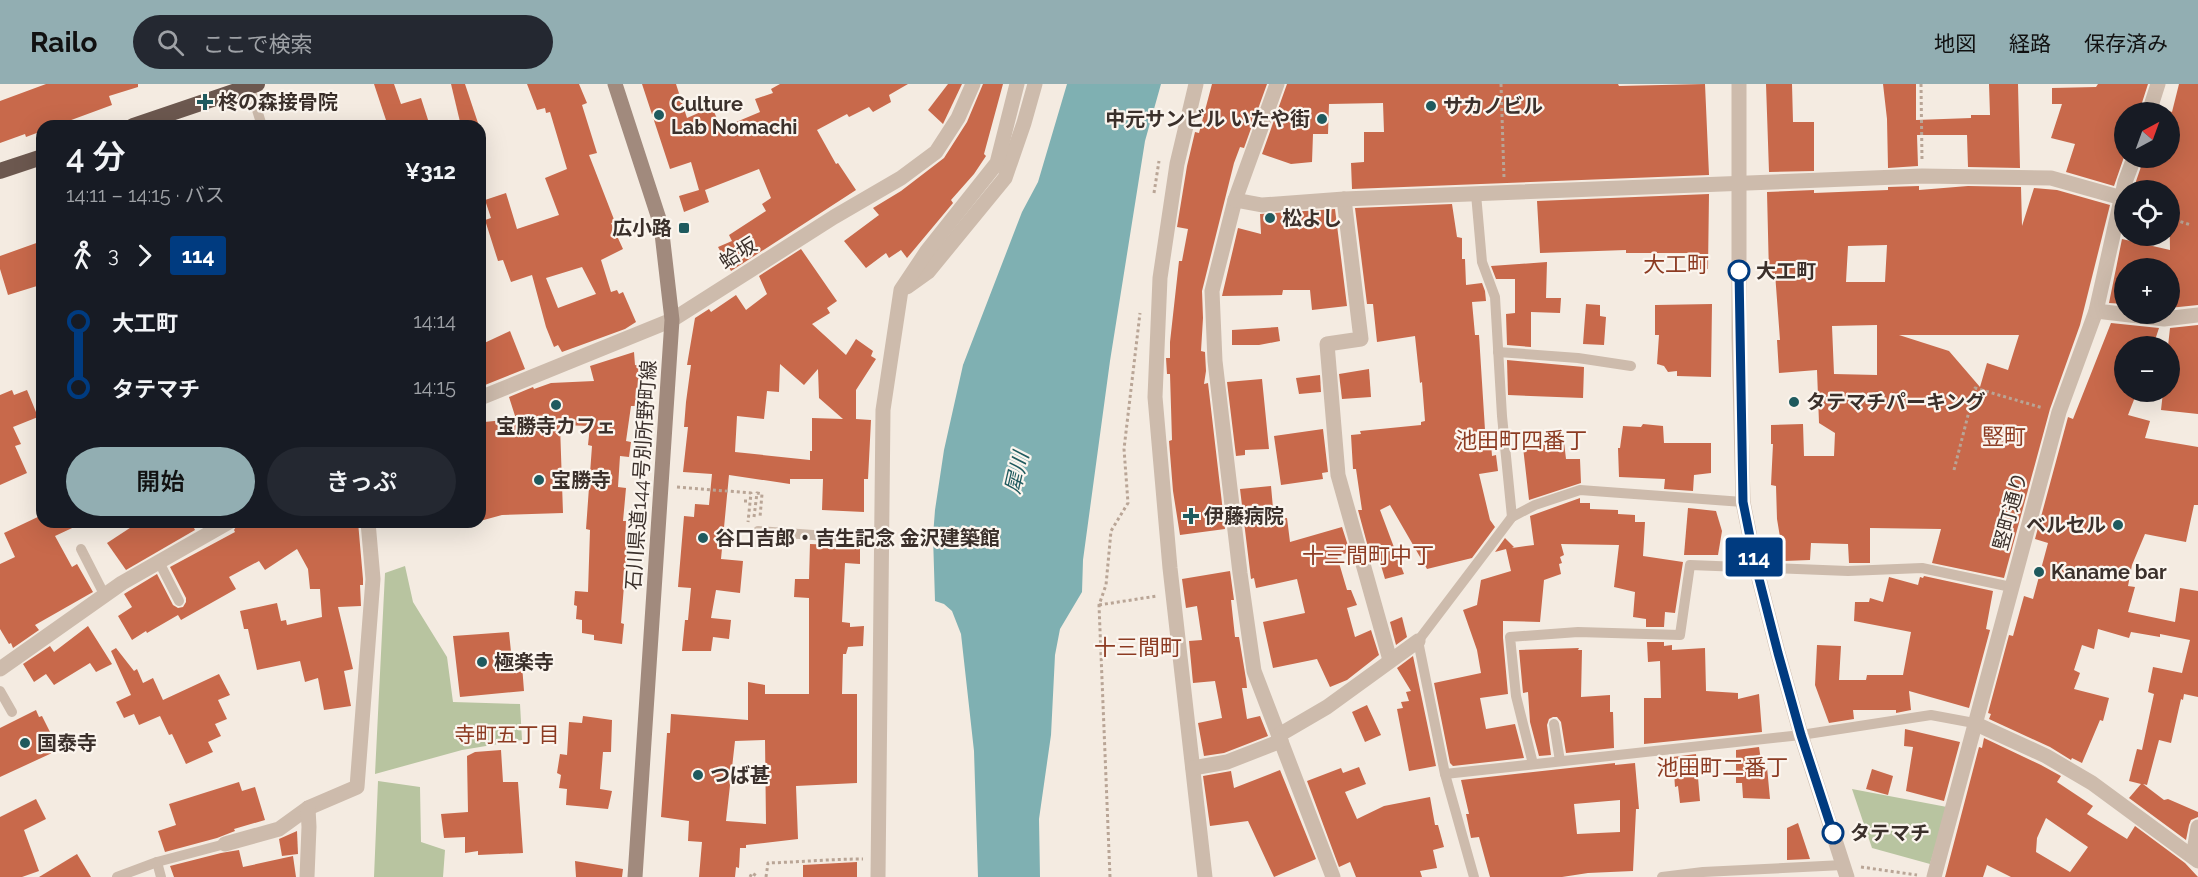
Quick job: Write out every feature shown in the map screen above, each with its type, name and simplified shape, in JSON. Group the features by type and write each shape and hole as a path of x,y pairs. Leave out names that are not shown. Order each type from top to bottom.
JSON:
{"highway":[{"path":"150,120 252,85"},
{"path":"0,171 36,159"}],"main road":[{"name":"石川県道144号別所野町線","path":"615,84 661,225 672,320 635,877"}],"street":[{"name":"蛤坂","path":"486,396 672,320 834,217 901,178 936,152 958,118 973,84"},
{"path":"878,877 883,410 901,290 927,250 997,163 1017,84"},
{"path":"901,290 928,272 1005,178 1035,84"},
{"path":"1196,84 1177,164 1160,278 1155,397 1173,594 1205,877"},
{"path":"1277,84 1235,200 1212,291 1215,361 1254,671 1334,877"},
{"path":"1740,84 1739,337 1743,502 1756,567 1801,735 1845,871"},
{"path":"2152,102 2158,84"},
{"path":"1235,200 1262,205 1344,199 1922,176 2051,178 2114,196"},
{"path":"1344,199 1362,339 1328,344 1338,475 1390,660"},
{"name":"竪町通り","path":"1934,877 2059,412 2096,311 2114,233"},
{"path":"2096,311 2164,320 2198,315"},
{"path":"0,669 105,596 218,528"},
{"path":"225,844 279,829 308,808 357,788 373,579 369,528"},
{"path":"1193,768 1227,762 1280,738 1418,641"},
{"path":"1974,723 2046,756 2092,783 2195,859"},
{"path":"307,877 308,808"},
{"path":"2195,859 2198,827"}],"lane":[{"path":"252,85 261,120"},
{"path":"1476,194 1482,262 1495,297 1512,517"},
{"path":"1498,352 1578,358 1631,366"},
{"path":"1474,877 1445,774 1418,641 1512,517 1535,505 1580,490 1743,502"},
{"path":"758,531 881,540"},
{"path":"81,549 105,596"},
{"path":"159,562 179,601"},
{"path":"1533,764 1516,696 1510,638 1578,632 1680,635 1690,565 1848,571 1922,568 2011,586"},
{"path":"0,691 12,712"},
{"path":"1445,774 1801,735 1931,715 1974,723"},
{"path":"1554,724 1560,761"},
{"path":"117,877 157,862 225,844"},
{"path":"157,862 161,877"},
{"path":"1662,877 1703,872 1845,871"}],"path":[{"path":"1501,84 1504,193"},
{"path":"1921,84 1922,176"},
{"path":"1154,194 1159,160"},
{"path":"2180,222 2191,225"},
{"path":"1110,877 1099,604 1106,585 1111,531 1128,503 1124,449 1140,310"},
{"path":"1953,470 1975,388 2059,412"},
{"path":"697,489 751,493"},
{"path":"744,501 750,501"},
{"path":"1099,604 1173,594"},
{"path":"766,877 768,863 825,859 877,859"},
{"path":"1845,871 1934,877"},
{"path":"750,877 752,873 758,877"}],"green space":[{"path":"405,566 413,602 447,657 453,702 520,704 522,740 462,750 375,774 385,573"},
{"path":"378,781 420,787 421,842 445,850 443,877 374,877"},
{"path":"1852,789 1947,807 1930,864 1872,848"}],"water":[{"name":"犀川","path":"1067,84 1161,84 1145,141 1110,361 1083,560 1082,592 1060,629 1055,655 1051,735 1039,819 1040,877 978,877 974,751 961,634 952,611 944,604 935,601 933,536 935,510 944,450 963,365 1022,212 1038,182"}],"building":[{"path":"46,84 138,84 138,87 109,96 112,105 71,120 36,120 36,133 26,137 25,134 0,143 0,101"},
{"path":"374,84 394,84 401,104 421,98 428,120 386,120"},
{"path":"451,84 465,84 477,120 460,120"},
{"path":"527,84 579,84 587,103 582,105 597,153 589,155 615,222 611,223 623,249 601,260 611,292 617,290 619,294 623,292 636,322 625,329 562,352 558,345 554,347 546,327 532,275 511,282 503,260 498,261 486,223 486,220 491,218 486,200 506,193 517,229 559,215 545,178 567,169 550,112 546,113 545,108 537,110","holes":["582,267 596,294 558,308 546,278"]},
{"path":"642,84 676,84 687,118 712,107 718,121 726,119 729,125 760,112 755,99 773,93 771,89 780,84 908,84 889,95 891,102 873,112 869,107 849,117 847,114 817,130 836,164 838,163 856,190 731,271 718,247 732,241 729,235 766,211 762,204 771,198 759,169 705,190 709,202 684,212 679,196 699,190 691,162 670,169"},
{"path":"948,84 962,84 943,124 928,110"},
{"path":"983,84 1003,84 984,154 986,156 974,174 951,200 953,203 907,258 901,250 889,258 886,253 866,268 844,241 879,215 873,208 901,191 944,158 967,122"},
{"path":"1212,84 1267,84 1244,148 1240,147 1234,163 1202,291 1201,351 1205,352 1204,384 1208,383 1225,529 1180,535 1173,491 1169,441 1172,440 1170,374 1167,374 1166,358 1170,358 1179,261 1182,261 1188,229 1177,227 1187,166 1195,132 1199,133"},
{"path":"1287,84 1618,84 1619,86 1705,84 1709,175 1352,189 1351,163 1364,162 1364,132 1384,132 1383,103 1329,104 1328,134 1313,134 1312,162 1291,164 1262,154"},
{"path":"1766,84 1792,84 1793,122 1814,122 1814,171 1769,172"},
{"path":"1883,84 1916,84 1916,120 1990,115 1989,84 2018,84 2020,168 1968,167 1967,135 1917,135 1918,166 1888,168 1887,119"},
{"path":"2098,84 2148,84 2142,102 2114,102 2114,168 2120,168 2116,180 2114,180 2114,186 2066,172 2075,144 2051,138 2062,104 2052,104 2052,88 2096,87"},
{"path":"2179,84 2198,84 2198,305 2180,307 2180,258 2118,258 2121,246 2153,246 2170,250 2170,246 2180,246 2180,180 2136,180 2141,168 2180,168 2180,102 2174,102"},
{"path":"1919,186 1919,190 1968,186 2021,187 2022,226 2034,188 2057,190 2110,205 2080,325 2050,409 2004,578 1932,563 1941,529 1870,528 1870,563 1849,563 1848,544 1811,543 1810,560 1784,561 1777,519 1776,486 1771,485 1773,444 1771,444 1771,425 1803,424 1804,456 1834,456 1835,433 1819,423 1817,370 1779,373 1777,340 1780,340 1775,273 1769,274 1767,192 1888,190 1888,187","holes":["1887,245 1885,282 1846,282 1848,246","1877,325 1877,375 1834,374 1832,326","1899,335 2019,335 2008,370 1987,363 1980,387 1949,351"]},
{"path":"1709,194 1708,269 1689,269 1689,253 1626,253 1626,250 1540,253 1537,201"},
{"path":"1452,204 1457,237 1462,238 1466,285 1482,283 1485,291 1486,301 1472,302 1475,335 1479,335 1485,430 1490,430 1492,456 1496,455 1498,471 1479,474 1490,520 1495,527 1472,558 1427,569 1390,505 1380,510 1404,574 1385,579 1377,552 1373,553 1371,546 1368,547 1358,510 1362,510 1356,469 1353,469 1351,435 1361,434 1360,431 1421,425 1421,422 1425,421 1422,382 1420,383 1415,336 1377,342 1373,304 1367,304 1355,208"},
{"path":"1335,209 1347,306 1312,310 1310,290 1283,290 1282,295 1222,296 1238,228 1261,234 1260,214"},
{"path":"36,243 36,286 8,295 0,269 0,256"},
{"path":"801,249 837,301 827,308 830,313 812,324 846,355 856,339 873,351 871,356 876,359 856,390 856,419 871,420 868,479 864,479 864,512 822,510 823,479 790,479 790,484 729,475 721,559 743,561 740,593 716,590 711,618 731,620 729,639 713,637 711,651 682,651 691,588 678,587 684,516 694,517 695,504 709,505 712,474 683,472 688,427 684,427 691,365 687,365 695,318 709,309 711,312 736,295 746,310 767,294 759,276","holes":["780,364 804,385 818,369 819,398 843,419 812,418 810,460 735,452 737,416 764,419 767,391 779,392"]},
{"path":"1547,262 1546,298 1561,298 1560,313 1531,312 1531,347 1507,345 1506,314 1515,313 1515,279 1496,279 1491,266"},
{"path":"2114,278 2114,303 2109,303"},
{"path":"1586,304 1600,305 1600,316 1606,317 1604,345 1583,344"},
{"path":"1712,304 1711,377 1677,376 1677,371 1668,372 1664,366 1657,364 1659,335 1655,335 1655,305"},
{"path":"2111,323 2159,328 2156,336 2114,336 2114,402 2133,402 2128,415 2150,421 2145,438 2198,447 2198,505 2194,505 2186,542 2145,534 2132,565 2128,586 2135,587 2128,612 2175,622 2180,588 2198,591 2198,697 2184,694 2171,743 2159,740 2147,785 2143,784 2164,800 2168,799 2198,812 2198,817 2191,820 2186,840 2129,798 2141,784 2129,781 2137,749 2142,750 2154,694 2148,692 2153,667 2182,673 2190,640 2160,634 2160,637 2131,632 2129,638 2098,629 2094,649 2082,645 2074,670 2080,673 2074,689 2109,698 2103,721 2100,720 2082,763 2072,758 2071,760 2050,747 1989,719 1991,714 1988,713 2009,635 2013,636 2024,596 2033,599 2048,543 2035,539 2068,417 2073,419"},
{"path":"2198,325 2198,414 2161,410 2162,402 2180,402 2180,336 2169,336 2170,328"},
{"path":"1278,327 1280,341 1259,345 1232,345 1232,330"},
{"path":"510,331 525,369 486,385 486,342"},
{"path":"634,352 635,365 642,366 638,406 631,406 626,441 631,442 629,457 620,456 618,487 626,488 623,521 626,521 625,546 627,548 621,623 624,624 622,644 594,640 594,635 582,633 582,620 576,619 575,591 588,592 590,530 586,529 592,446 588,445 590,426 560,425 563,513 502,515 486,519 486,422 516,419 509,397 533,387 534,389 551,383 594,381 590,366"},
{"path":"1507,360 1584,367 1583,398 1508,395"},
{"path":"1369,369 1371,397 1342,399 1339,374"},
{"path":"1320,375 1321,392 1299,394 1296,378"},
{"path":"1262,379 1269,449 1245,450 1245,455 1236,456 1227,382"},
{"path":"12,390 14,395 27,390 36,418 13,427 21,444 15,446 27,473 0,485 0,395"},
{"path":"1643,424 1663,426 1664,443 1711,443 1711,473 1694,475 1693,491 1664,489 1665,479 1619,477 1618,448 1620,448 1623,426 1641,427"},
{"path":"1323,429 1328,472 1322,473 1323,479 1281,485 1274,436"},
{"path":"1564,442 1566,459 1580,459 1581,483 1529,500 1523,447"},
{"path":"1271,486 1274,519 1287,518 1290,542 1342,527 1350,552 1337,556 1347,590 1351,590 1357,605 1347,608 1355,637 1371,630 1379,655 1347,680 1330,687 1317,659 1273,668 1263,622 1305,613 1297,579 1256,588 1254,578 1251,579 1240,489"},
{"path":"1580,498 1580,503 1590,503 1590,509 1618,510 1618,514 1635,515 1635,522 1645,522 1643,556 1683,562 1675,613 1665,612 1664,627 1646,627 1646,619 1633,617 1635,592 1614,587 1619,545 1561,544 1564,555 1560,557 1561,574 1544,580 1540,622 1503,621 1508,694 1480,698 1486,729 1515,724 1524,758 1453,766 1450,763 1434,683 1481,673 1477,650 1463,610 1477,605 1481,580 1511,571 1506,549 1495,552 1505,538 1514,547 1512,548 1534,545 1530,516"},
{"path":"1688,508 1716,511 1722,531 1718,555 1684,555"},
{"path":"36,518 36,528 72,528 55,536 72,567 77,564 93,592 35,625 39,630 13,648 0,629 0,564 15,557 4,533"},
{"path":"130,528 194,528 195,530 126,570 107,543"},
{"path":"235,528 359,528 363,579 363,585 360,585 361,606 338,607 353,669 344,671 351,706 324,710 318,678 305,682 300,661 257,670 248,629 244,629 240,611 277,603 281,621 286,620 287,625 322,617 320,589 310,589 308,569 297,549 265,570 259,561 229,577 236,589 181,620 178,615 132,640 118,616 132,607 124,594 157,574 173,605 178,608 183,607 186,598 170,567 235,532"},
{"path":"810,544 860,546 860,564 845,563 842,622 850,623 850,627 864,626 863,646 848,647 846,654 843,654 842,694 857,694 857,783 796,786 798,839 746,845 746,848 740,848 739,868 736,867 735,877 699,877 702,842 688,841 689,821 661,817 667,733 670,733 671,714 748,720 748,682 765,685 765,694 809,694 809,598 794,597 795,579 809,579","holes":["765,740 766,824 726,821 735,741"]},
{"path":"1230,571 1235,637 1239,637 1246,679 1247,688 1242,688 1247,719 1260,716 1268,736 1224,753 1204,756 1198,723 1222,718 1215,681 1193,683 1189,641 1202,640 1197,606 1186,608 1182,579"},
{"path":"1924,576 1993,591 1986,629 1990,630 1969,708 1909,691 1911,710 1896,713 1896,710 1853,710 1854,719 1829,723 1815,685 1817,645 1841,646 1839,680 1866,680 1867,675 1903,675 1911,632 1854,621 1855,602 1869,602 1870,598 1883,602 1889,577 1918,585 1920,577"},
{"path":"1402,617 1407,637 1396,645 1390,622"},
{"path":"88,626 112,664 96,672 90,663 54,685 46,674 34,682 23,664 50,646 54,652"},
{"path":"509,632 511,652 521,652 524,691 460,697 453,636"},
{"path":"1647,642 1664,642 1664,646 1672,645 1672,650 1705,648 1706,691 1738,693 1738,699 1759,694 1762,732 1644,744 1644,698 1661,698 1660,661 1648,662"},
{"path":"116,648 134,671 137,669 143,683 153,678 163,700 219,674 230,695 218,700 227,719 215,724 221,736 208,742 213,752 186,764 172,734 169,735 160,716 139,725 134,714 124,718 116,702 131,695 111,651"},
{"path":"1579,648 1578,650 1582,650 1581,697 1610,695 1614,748 1566,753 1561,722 1557,717 1553,717 1549,719 1547,725 1551,755 1539,756 1530,722 1528,692 1523,693 1519,650"},
{"path":"1413,656 1436,766 1409,771 1397,709 1403,708 1401,702 1409,701 1406,692 1411,691 1397,668"},
{"path":"1367,705 1381,735 1365,742 1352,712"},
{"name":"国泰寺","path":"36,710 39,717 42,716 52,736 48,738 53,748 50,751 52,753 0,777 0,728"},
{"path":"583,716 612,720 611,752 603,752 600,789 612,791 608,809 566,805 567,789 559,788 561,775 557,773 560,754 567,755 569,722 582,723"},
{"path":"1905,729 1960,742 1944,801 1906,791 1913,747 1904,746"},
{"path":"1984,738 2061,776 2057,782 2093,806 2087,814 2127,839 2135,826 2185,863 2198,877 2011,877 1987,865 1983,877 1945,877 1979,747 1982,748","holes":["2046,818 2088,847 2070,872 2036,852 2037,838"]},
{"path":"1759,747 1762,767 1767,767 1770,799 1743,798 1742,783 1736,783 1736,750"},
{"path":"501,750 503,782 518,782 523,853 478,855 478,851 465,853 465,837 444,838 441,814 468,812 467,756 475,752"},
{"path":"1696,754 1700,801 1680,803 1678,786 1675,787 1673,757"},
{"path":"1615,763 1615,765 1635,763 1639,809 1636,809 1633,871 1562,877 1490,877 1479,837 1471,838 1466,814 1469,814 1461,780","holes":["1620,800 1620,832 1577,834 1574,804"]},
{"path":"1359,767 1366,784 1345,792 1357,819 1384,806 1430,797 1435,825 1438,825 1444,847 1433,850 1437,868 1420,871 1422,877 1356,877 1350,862 1339,867 1307,781 1341,768 1343,773"},
{"path":"1872,769 1893,776 1888,795 1866,789"},
{"path":"1280,770 1316,859 1274,877 1248,821 1210,826 1203,776 1231,771 1234,788"},
{"path":"239,782 242,791 255,787 265,820 234,829 235,831 217,838 165,852 158,831 176,825 169,804"},
{"path":"36,799 46,819 24,830 39,871 22,877 0,877 0,817"},
{"path":"1798,823 1810,859 1787,860 1787,828"},
{"path":"297,831 298,854 282,856 279,839"},
{"path":"239,850 243,867 293,856 296,877 174,877 170,866 221,853"},
{"path":"77,854 91,877 39,877"},
{"path":"575,861 623,869 622,877 576,877"},
{"path":"857,862 857,877 803,877 803,865"}],"bus line":[{"name":"114","path":"1739,271 1743,502 1756,567 1778,653 1801,735 1833,833"}],"place":[{"name":"柊の森接骨院","path":"205,102"},
{"name":"サカノビル","path":"1431,106"},
{"name":"Culture Lab Nomachi","path":"659,115"},
{"name":"中元サンビル いたや街","path":"1322,119"},
{"name":"松よし","path":"1270,218"},
{"name":"広小路","path":"684,228"},
{"name":"大工町","path":"1739,271"},
{"name":"タテマチパーキング","path":"1794,402"},
{"name":"宝勝寺カフェ","path":"556,405"},
{"name":"宝勝寺","path":"539,480"},
{"name":"伊藤病院","path":"1191,516"},
{"name":"ベルセル","path":"2118,525"},
{"name":"谷口吉郎・吉生記念 金沢建築館","path":"703,538"},
{"name":"Kaname bar","path":"2039,572"},
{"name":"極楽寺","path":"482,662"},
{"name":"国泰寺","path":"25,743"},
{"name":"つば甚","path":"698,775"},
{"name":"タテマチ","path":"1833,833"}],"district":[{"name":"大工町","path":"1676,264"},
{"name":"竪町","path":"2004,436"},
{"name":"池田町四番丁","path":"1521,440"},
{"name":"十三間町中丁","path":"1368,555"},
{"name":"十三間町","path":"1138,647"},
{"name":"寺町五丁目","path":"507,735"},
{"name":"池田町二番丁","path":"1722,767"}]}
